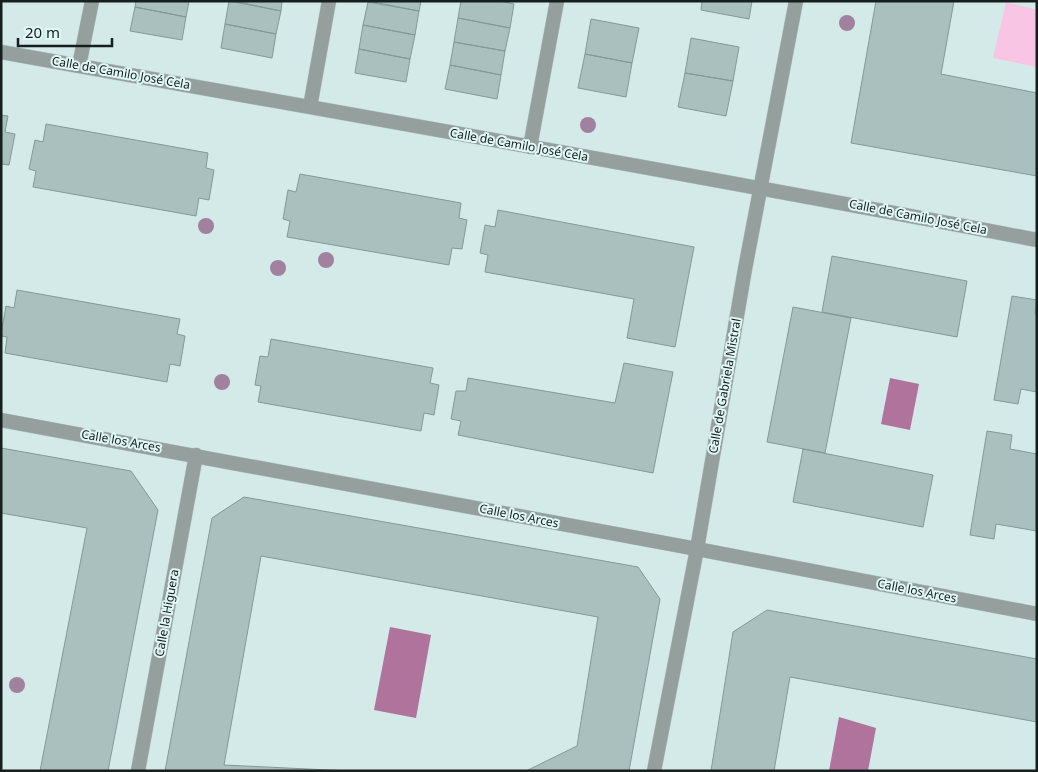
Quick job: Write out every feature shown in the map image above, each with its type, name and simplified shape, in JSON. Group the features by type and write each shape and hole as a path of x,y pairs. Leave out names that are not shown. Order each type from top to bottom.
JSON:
{"street":[{"path":"79,66 92,1"},
{"path":"310,108 329,1"},
{"path":"530,147 557,1"},
{"name":"Calle de Gabriela Mistral","path":"654,771 697,548 745,269 762,189 796,1"},
{"name":"Calle de Camilo José Cela","path":"1,52 827,200 1037,240"},
{"name":"Calle los Arces","path":"1,420 697,548 1037,614"},
{"name":"Calle la Higuera","path":"138,771 196,455"}],"shaded area":[{"path":"1006,2 1037,10 1037,67 993,58"},
{"path":"890,378 919,384 910,430 881,424"},
{"path":"390,627 431,635 416,718 374,710"},
{"path":"839,717 876,728 868,771 829,771"}],"building":[{"path":"136,1 189,1 186,17 135,7"},
{"path":"229,1 281,11 276,34 225,24"},
{"path":"233,1 282,1 281,11"},
{"path":"368,1 421,1 419,11"},
{"path":"461,1 500,1 514,4 510,28 458,18"},
{"path":"702,1 752,1 749,19 701,10"},
{"path":"876,1 954,1 941,74 1037,93 1037,176 851,143"},
{"path":"368,2 419,11 415,35 363,25"},
{"path":"135,7 186,17 182,40 130,31"},
{"path":"458,18 510,28 505,51 454,42"},
{"path":"591,19 639,28 632,63 585,54"},
{"path":"225,24 276,34 272,58 221,48"},
{"path":"363,25 415,35 410,59 359,49"},
{"path":"691,38 739,47 733,81 685,73"},
{"path":"454,42 505,51 501,75 450,65"},
{"path":"359,49 410,59 406,82 355,73"},
{"path":"585,54 632,63 626,97 578,88"},
{"path":"450,65 501,75 497,99 445,89"},
{"path":"685,73 733,81 726,116 678,107"},
{"path":"1,115 8,116 5,132 15,134 9,165 1,164"},
{"path":"46,124 208,153 206,168 214,170 209,200 199,198 196,216 33,187 36,171 29,169 35,140 43,142"},
{"path":"300,174 461,203 459,218 467,220 462,249 452,248 449,265 287,237 290,221 283,219 288,190 296,192"},
{"path":"498,210 694,247 675,347 627,338 634,299 485,272 488,255 480,253 485,225 495,227"},
{"path":"832,256 967,281 957,337 822,312"},
{"path":"17,290 180,319 177,334 185,336 180,366 170,364 167,382 5,353 7,337 1,336 1,334 6,306 14,308"},
{"path":"1012,296 1037,300 1035,314 1037,314 1037,392 1021,389 1018,404 994,400"},
{"path":"793,307 851,318 825,453 767,442"},
{"path":"271,339 433,368 430,383 439,385 434,415 424,413 421,431 258,402 261,386 255,385 260,356 268,357"},
{"path":"624,363 673,372 653,473 458,435 461,421 451,419 456,391 466,391 468,378 615,403"},
{"path":"987,431 1012,435 1010,449 1037,454 1037,531 996,524 994,539 970,535"},
{"path":"1,448 131,471 158,510 108,771 40,771 87,528 1,513"},
{"path":"803,449 933,475 923,527 793,502"},
{"path":"244,497 638,567 660,599 629,771 526,771 577,746 598,617 261,556 224,765 350,771 165,771 212,518"},
{"path":"767,610 1037,659 1037,722 790,677 774,771 711,771 733,632"}]}
